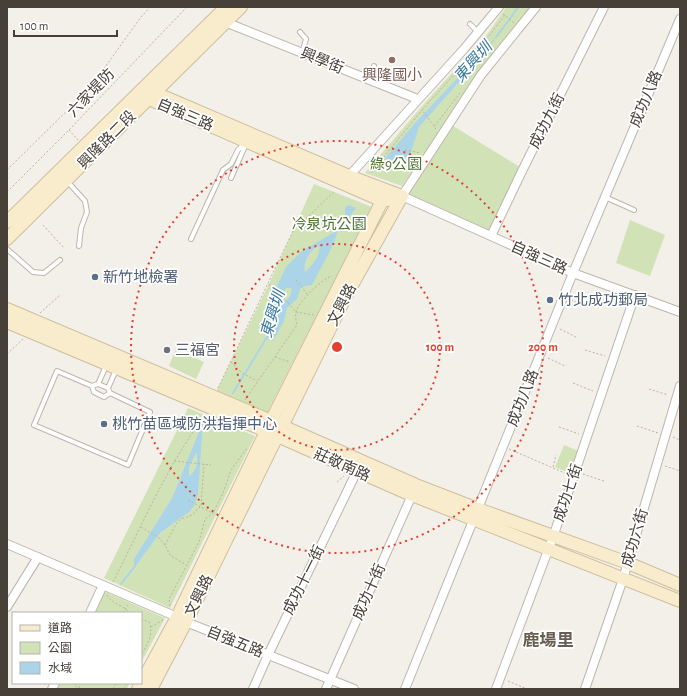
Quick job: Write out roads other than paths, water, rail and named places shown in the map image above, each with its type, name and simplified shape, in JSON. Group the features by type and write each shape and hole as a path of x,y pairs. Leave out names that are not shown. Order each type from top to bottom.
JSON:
{"street":[{"name":"興隆路二段","path":"7,239 66,181 149,94 226,7"},
{"name":"興隆路二段","path":"7,222 149,94 241,7"},
{"path":"346,180 499,7"},
{"name":"文興路","path":"142,681 274,429 402,196 481,75 536,7"},
{"name":"成功九街","path":"491,236 604,7"},
{"name":"成功八路","path":"405,689 563,296 605,197 677,37 680,20"},
{"name":"興學街","path":"225,22 415,98 417,101"},
{"name":"自強三路","path":"149,94 247,142 346,180"},
{"name":"自強三路","path":"149,94 346,180 385,196 402,196 573,273 680,312"},
{"name":"文興路","path":"274,429 385,196"},
{"name":"成功七街","path":"496,689 553,537 635,295"},
{"name":"莊敬南路","path":"7,309 274,429 352,472 412,495 553,537 628,563 680,585"},
{"name":"莊敬南路","path":"7,322 112,366 416,485 548,549 680,601"},
{"name":"成功六街","path":"585,689 623,579 680,386"},
{"name":"成功十一街","path":"253,689 352,472"},
{"name":"成功十街","path":"326,689 412,495"},
{"name":"自強五路","path":"7,544 268,655 354,689"},
{"path":"7,607 38,557"},
{"path":"90,612 103,585"},
{"name":"文興路","path":"151,689 175,616"}],"lane":[{"path":"470,24 478,32"},
{"path":"300,32 306,40 302,53"},
{"path":"369,80 374,66"},
{"path":"231,178 247,142"},
{"path":"191,239 223,170 231,164 238,150 247,142"},
{"path":"66,181 85,201 88,212 81,228 79,246"},
{"path":"605,197 634,210"},
{"path":"7,249 33,272 44,273 60,260"},
{"path":"112,366 108,388 110,394 150,412 128,465 34,425 56,371 92,386 98,384 112,366"},
{"path":"98,384 108,388"},
{"path":"92,386 94,392 104,397 110,394"}],"water":[{"path":"497,36 485,53 419,127 410,155 378,169 382,162 416,122"},
{"path":"348,205 356,208 348,218 345,218 345,208"},
{"path":"338,230 334,243 312,285 301,287 297,299 287,308 284,321 273,341 263,327 268,305 286,267 302,251","holes":["319,246 319,253 305,272 307,258 311,251","286,288 291,288 291,293 289,298 282,304 280,303 279,299"]},
{"path":"203,422 198,495 194,506 189,512 160,533 134,568 134,559 172,498","holes":["196,453 195,470 189,476 189,467"]}],"waterway":[{"name":"東興圳","path":"496,37 518,7"},
{"name":"東興圳","path":"336,231 345,217"},
{"name":"東興圳","path":"233,393 269,334"},
{"name":"東興圳","path":"121,584 135,566"}],"place":[{"name":"興隆國小","path":"392,60"},
{"name":"新竹地檢署","path":"95,277"},
{"name":"竹北成功郵局","path":"550,300"},
{"name":"三福宮","path":"167,350"},
{"name":"桃竹苗區域防洪指揮中心","path":"104,424"}],"district":[{"name":"鹿場里","path":"548,640"}],"park label":[{"name":"綠9公園","path":"396,164"},
{"name":"冷泉坑公園","path":"329,224"}]}
